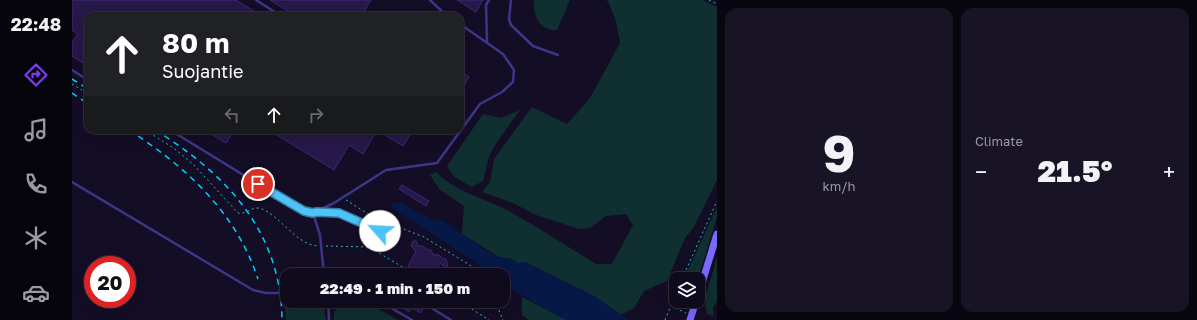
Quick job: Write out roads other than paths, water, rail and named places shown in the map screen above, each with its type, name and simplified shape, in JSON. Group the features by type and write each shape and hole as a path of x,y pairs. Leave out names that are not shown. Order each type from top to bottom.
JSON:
{"main road":[{"path":"705,273 717,234"}],"lane":[{"path":"256,0 275,12"},
{"path":"430,0 443,12"},
{"path":"487,42 486,5 489,0"},
{"path":"511,0 509,19 511,25 533,46 558,55"},
{"path":"464,27 503,54 514,70 513,82 502,92 480,104 464,126"},
{"path":"72,70 84,78"},
{"path":"176,134 264,188 304,211 313,213 344,197 386,170 437,163 458,134"},
{"path":"72,182 253,290 266,293 280,293"},
{"path":"316,212 339,213 390,236"},
{"path":"313,213 318,224 323,268"},
{"path":"328,308 329,320"},
{"path":"391,308 412,320"},
{"path":"431,308 451,320"}],"water":[{"path":"393,203 403,203 432,220 444,221 482,248 499,257 511,259 518,263 525,262 596,297 629,320 567,320 558,316 510,288 510,268 483,268 391,207"}],"railway":[{"path":"72,79 84,86"},
{"path":"72,93 84,101"},
{"path":"135,134 170,159 207,193 223,212 237,233 258,279"},
{"path":"161,134 181,147 205,166 226,186 245,208 260,232 272,259 279,288 282,320"}]}
